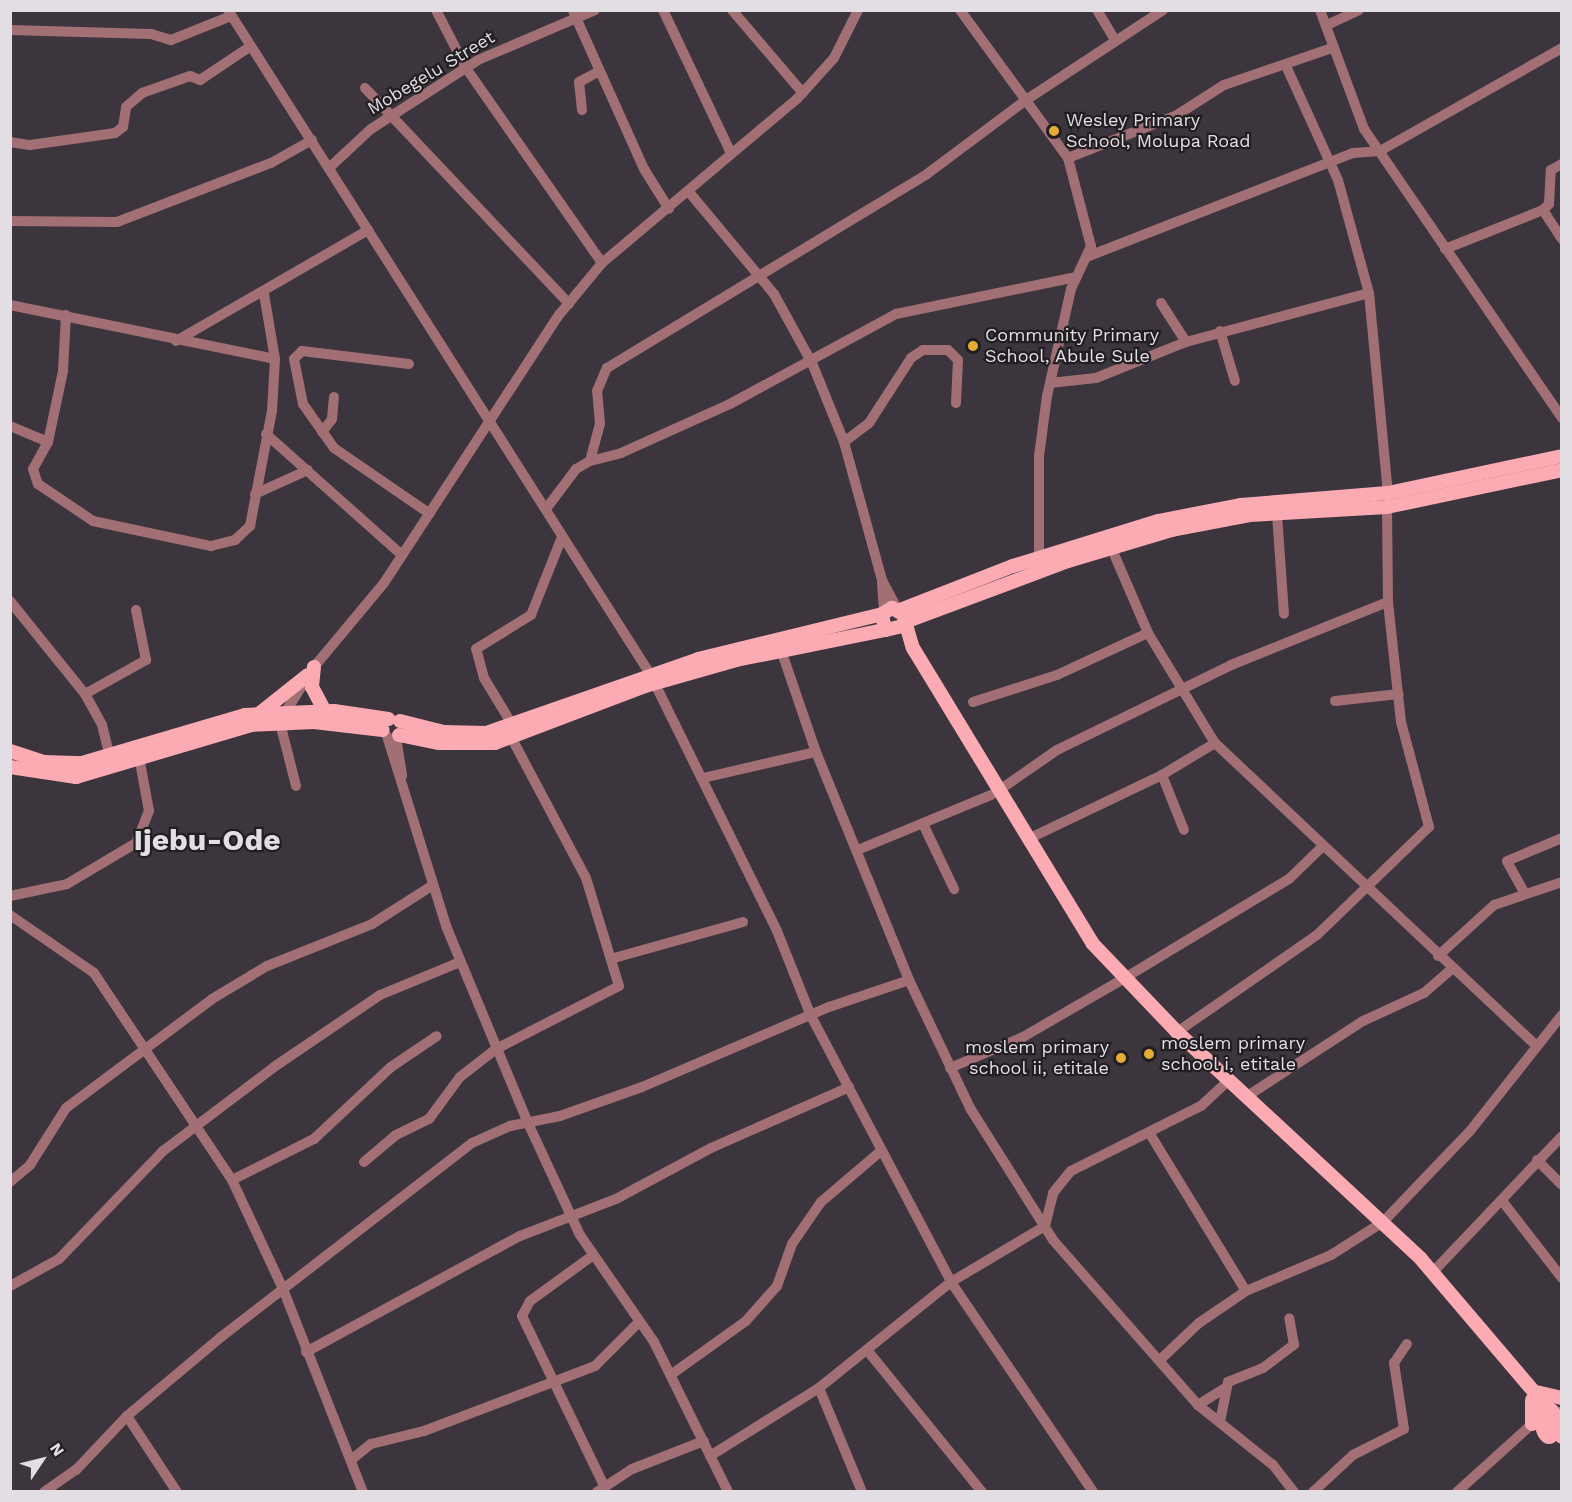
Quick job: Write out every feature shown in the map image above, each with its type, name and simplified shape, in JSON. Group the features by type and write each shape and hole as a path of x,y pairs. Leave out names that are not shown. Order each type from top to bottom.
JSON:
{"main road":[{"path":"260,713 392,730 513,733 653,679 894,619 1039,559 1107,535 1214,509 1388,500 1562,456"},
{"path":"653,679 781,650 894,619 1111,548 1202,523 1388,500 1562,470"},
{"path":"894,619 1079,937 1177,1032 1249,1095 1380,1223 1552,1415"},
{"path":"311,671 312,687 325,711"},
{"path":"10,751 68,764 110,758 260,713 311,671"},
{"path":"10,768 76,777 140,762 231,730 283,717 325,711 392,730"},
{"path":"994,793 1028,839 1084,932 1122,979 1226,1083 1432,1272 1532,1394 1544,1397 1562,1437"}],"street":[{"path":"436,10 466,68 602,263"},
{"name":"Mobegelu Street","path":"329,168 392,117 466,68 574,14 595,10"},
{"path":"663,10 731,153"},
{"path":"732,10 802,93"},
{"path":"296,786 283,717 311,671 402,555 491,425 535,348 602,263 669,209 802,93 834,58 858,10"},
{"path":"960,10 1068,158 1089,239 1089,256 1076,277 1050,383 1039,456 1039,559"},
{"path":"1097,10 1115,40"},
{"path":"590,461 600,424 600,374 758,274 927,174 1026,100 1163,10"},
{"path":"1320,10 1354,108 1445,249 1559,416 1562,426"},
{"path":"1327,25 1359,10"},
{"path":"10,30 151,34 171,40 229,13 312,140 653,679 777,931 811,1016 951,1282 1093,1491"},
{"path":"574,14 598,72 669,209"},
{"path":"10,142 30,145 114,133 123,127 126,106 142,93 190,76 201,80 251,46"},
{"path":"1068,158 1177,115 1224,85 1286,66 1332,48"},
{"path":"1089,256 1331,162 1380,151 1562,48"},
{"path":"1177,1032 1246,989 1365,890 1431,820 1406,744 1388,602 1388,500 1369,293 1331,162 1286,66"},
{"path":"582,110 579,82 598,72"},
{"path":"365,88 569,304"},
{"path":"10,221 117,222 271,162 312,140"},
{"path":"1445,249 1543,210 1549,204 1551,170 1562,164"},
{"path":"688,192 758,274 812,363 844,442 894,619"},
{"path":"1543,210 1562,239"},
{"path":"176,341 264,294 368,230"},
{"path":"546,509 576,469 590,461 654,439 812,363 896,314 1076,277"},
{"path":"1050,383 1096,378 1220,331 1369,293"},
{"path":"66,315 63,371 48,442 34,478 49,495 93,521 212,546 246,534 255,494 266,434 275,359 264,294"},
{"path":"1161,303 1186,342"},
{"path":"10,304 176,341 275,359"},
{"path":"1220,331 1235,381"},
{"path":"844,442 868,423 911,358 923,350 948,350 958,360 956,403"},
{"path":"409,364 345,354 295,355 303,404 322,432 358,469 430,514"},
{"path":"322,432 332,419 334,397"},
{"path":"10,426 48,442"},
{"path":"266,434 402,555"},
{"path":"255,494 308,470"},
{"path":"1277,514 1284,614"},
{"path":"364,1162 396,1135 429,1119 460,1077 496,1049 619,986 614,958 586,878 484,678 476,649 531,615 562,537"},
{"path":"1111,548 1148,633 1215,743 1365,890 1536,1046"},
{"path":"10,601 85,694 102,725 110,758"},
{"path":"860,849 924,826 994,793 1033,762 1182,691 1388,602"},
{"path":"85,694 146,660 136,610"},
{"path":"973,702 1057,675 1148,633"},
{"path":"781,650 816,752 860,849 909,980 969,1108 1045,1226 1162,1358 1198,1405 1273,1465 1294,1491"},
{"path":"1335,701 1399,694"},
{"path":"392,730 402,779 433,885 460,962 528,1123 571,1218 592,1256 639,1322 672,1374 728,1491"},
{"path":"1028,839 1162,775 1215,743"},
{"path":"703,778 816,752"},
{"path":"10,896 75,881 136,843 148,811 140,762"},
{"path":"1162,775 1184,830"},
{"path":"924,826 954,889"},
{"path":"1524,892 1507,861 1562,838"},
{"path":"950,1068 1023,1037 1048,1018 1122,979 1288,879 1321,848"},
{"path":"1438,956 1494,905 1524,892 1562,882"},
{"path":"10,1182 30,1165 66,1108 243,979 372,924 433,885"},
{"path":"10,915 94,973 193,1128 231,1180 283,1289 306,1352 363,1491"},
{"path":"614,958 742,922"},
{"path":"10,1286 59,1258 193,1128 360,1008 460,962"},
{"path":"1249,1095 1363,1021 1424,993 1452,969"},
{"path":"44,1491 76,1470 127,1416 283,1289 458,1153 528,1123 642,1087 811,1016 909,980"},
{"path":"1162,1358 1199,1323 1246,1291 1331,1255 1380,1223 1470,1131 1562,1015"},
{"path":"231,1180 315,1139 391,1067 437,1036"},
{"path":"710,1456 819,1388 951,1282 1045,1226 1053,1193 1071,1171 1150,1134 1201,1106 1226,1083"},
{"path":"306,1352 363,1326 465,1263 546,1224 571,1218 849,1087"},
{"path":"1150,1134 1246,1291"},
{"path":"1432,1272 1503,1202 1511,1185 1562,1136"},
{"path":"672,1374 746,1321 777,1286 792,1244 821,1202 882,1150"},
{"path":"1537,1160 1562,1185"},
{"path":"1503,1202 1562,1278"},
{"path":"592,1256 523,1306 522,1316 557,1382 580,1445 600,1489 704,1441"},
{"path":"1198,1405 1294,1345 1289,1318"},
{"path":"351,1460 371,1444 557,1382 594,1366 639,1322"},
{"path":"1313,1491 1353,1455 1404,1429 1394,1363 1407,1344"},
{"path":"867,1350 982,1491"},
{"path":"819,1388 862,1491"},
{"path":"1220,1422 1225,1388"},
{"path":"1457,1491 1552,1415"},
{"path":"127,1416 177,1491"}],"place":[{"name":"Wesley Primary School, Molupa Road","path":"1054,131"},
{"name":"Community Primary School, Abule Sule","path":"973,346"},
{"name":"moslem primary school i, etitale","path":"1149,1054"},
{"name":"moslem primary school ii, etitale","path":"1121,1058"}],"district":[{"name":"Ijebu-Ode","path":"207,840"}]}
